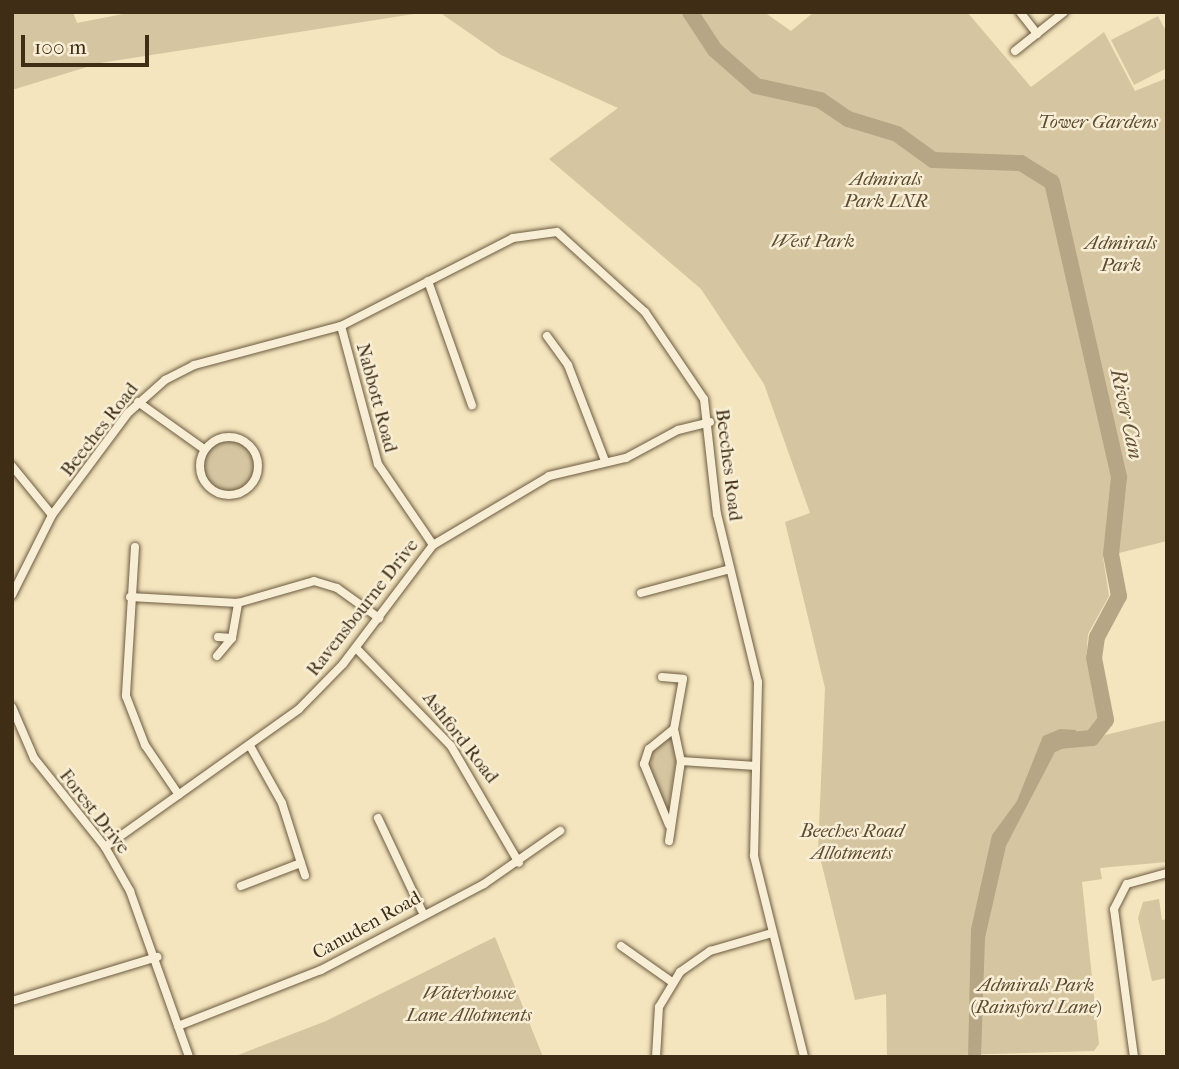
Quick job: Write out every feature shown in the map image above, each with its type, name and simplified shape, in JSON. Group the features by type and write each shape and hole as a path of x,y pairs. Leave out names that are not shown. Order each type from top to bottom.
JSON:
{"street":[{"path":"1020,12 1037,34"},
{"path":"1015,51 1064,12"},
{"name":"Beeches Road","path":"52,515 138,402 194,365 341,326 513,238 556,232 612,276 665,335 704,399 710,422 717,514 758,682 754,856 804,1057"},
{"path":"428,281 472,405"},
{"name":"Nabbott Road","path":"341,326 377,464 433,545"},
{"path":"547,336 568,365 605,461"},
{"path":"138,402 204,449"},
{"name":"Ravensbourne Drive","path":"105,847 299,709 356,648 433,545 549,476 605,461 710,422"},
{"path":"220,438 240,438 258,461 255,480 241,493 214,491 199,468 204,449 220,438"},
{"path":"12,466 52,515 15,575 12,595"},
{"path":"135,547 126,695 145,745 179,795"},
{"path":"641,593 730,569"},
{"path":"130,597 238,603 314,581 337,588 379,618"},
{"path":"217,656 232,638 238,603"},
{"path":"218,637 232,638"},
{"name":"Ashford Road","path":"356,648 459,757 519,863"},
{"path":"662,677 683,679 674,729 681,761 669,825 669,841"},
{"name":"Forest Drive","path":"12,707 44,773 105,847 157,957 188,1057"},
{"path":"669,825 644,764 649,749 674,729"},
{"path":"250,746 282,803 305,875"},
{"path":"681,761 756,766"},
{"path":"378,818 422,911"},
{"name":"Canuden Road","path":"178,1026 321,970 422,911 519,863 560,831"},
{"path":"241,887 301,863"},
{"path":"1134,1057 1114,909 1126,884 1167,873"},
{"path":"656,1057 654,1024 672,982 710,951 772,933"},
{"path":"621,946 672,982"},
{"path":"12,1001 157,957"}],"green space":[{"path":"12,12 73,12 77,23 133,12 427,12 100,63 12,90"},
{"name":"Admirals Park LNR","path":"439,12 764,12 791,31 814,12 967,12 1031,87 1104,32 1135,91 1167,78 1167,541 1103,557 1109,596 1088,634 1086,660 1100,715 1090,747 1105,735 1167,720 1167,862 1100,868 1102,879 1082,882 1099,1044 1094,1051 887,1057 886,994 855,1000 818,849 825,688 785,522 810,513 764,384 701,289 549,159 618,108 501,55"},
{"path":"1158,16 1167,33 1167,68 1134,85 1111,40"},
{"path":"229,440 239,442 247,448 253,456 253,476 247,484 239,490 229,492 219,490 211,484 205,476 203,466 205,456 211,448 219,442"},
{"path":"665,738 673,739 676,761 668,811 649,771 649,755"},
{"path":"1159,899 1162,920 1167,919 1167,978 1152,981 1138,918 1143,902"},
{"name":"Waterhouse Lane Allotments","path":"495,937 543,1057 233,1057 326,1021"}],"shaded area":[{"path":"1060,729 1076,730 1073,744 1055,752 1006,846 985,938 981,1057 968,1057 971,929 992,835 1017,801 1043,736"}],"waterway":[{"name":"River Can","path":"690,12 715,50 756,86 820,100 848,119 897,134 933,160 1021,163 1052,182 1119,477 1111,554 1119,596 1097,637 1094,658 1106,720 1092,738 1055,741"}],"park label":[{"name":"Tower Gardens","path":"1098,123"},
{"name":"West Park","path":"813,242"},
{"name":"Admirals Park","path":"1121,255"},
{"name":"Beeches Road Allotments","path":"852,843"},
{"name":"Admirals Park (Rainsford Lane)","path":"1036,997"}]}
